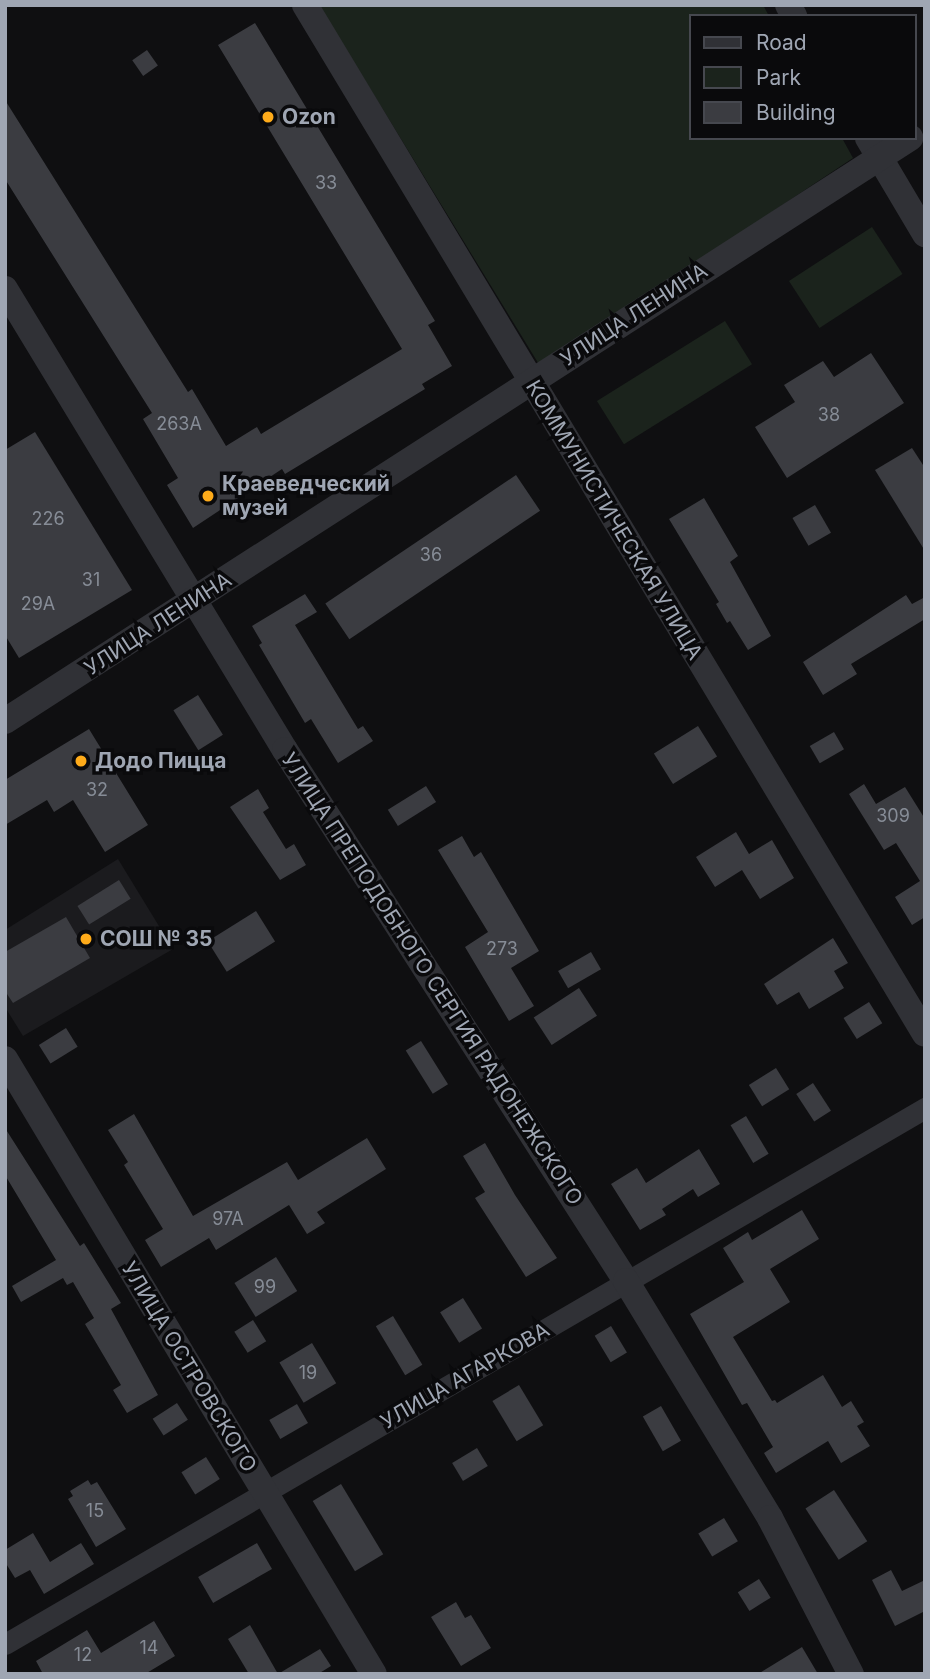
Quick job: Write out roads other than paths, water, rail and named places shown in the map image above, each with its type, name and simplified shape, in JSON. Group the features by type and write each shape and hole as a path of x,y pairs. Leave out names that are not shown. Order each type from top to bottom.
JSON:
{"street":[{"name":"КОММУНИСТИЧЕСКАЯ УЛИЦА","path":"305,5 925,1034"},
{"name":"УЛИЦА ЛЕНИНА","path":"5,721 195,601 530,381 874,148 902,140"},
{"path":"874,148 925,234"},
{"name":"УЛИЦА ПРЕПОДОБНОГО СЕРГИЯ РАДОНЕЖСКОГО","path":"5,289 285,750 626,1281 770,1518 851,1674"},
{"name":"УЛИЦА ОСТРОВСКОГО","path":"5,1059 374,1674"},
{"name":"УЛИЦА АГАРКОВА","path":"5,1644 925,1108"}],"place":[{"name":"Ozon","path":"268,117"},
{"name":"Краеведческий музей","path":"208,496"},
{"name":"Додо Пицца","path":"81,761"},
{"name":"СОШ № 35","path":"86,939"}]}
